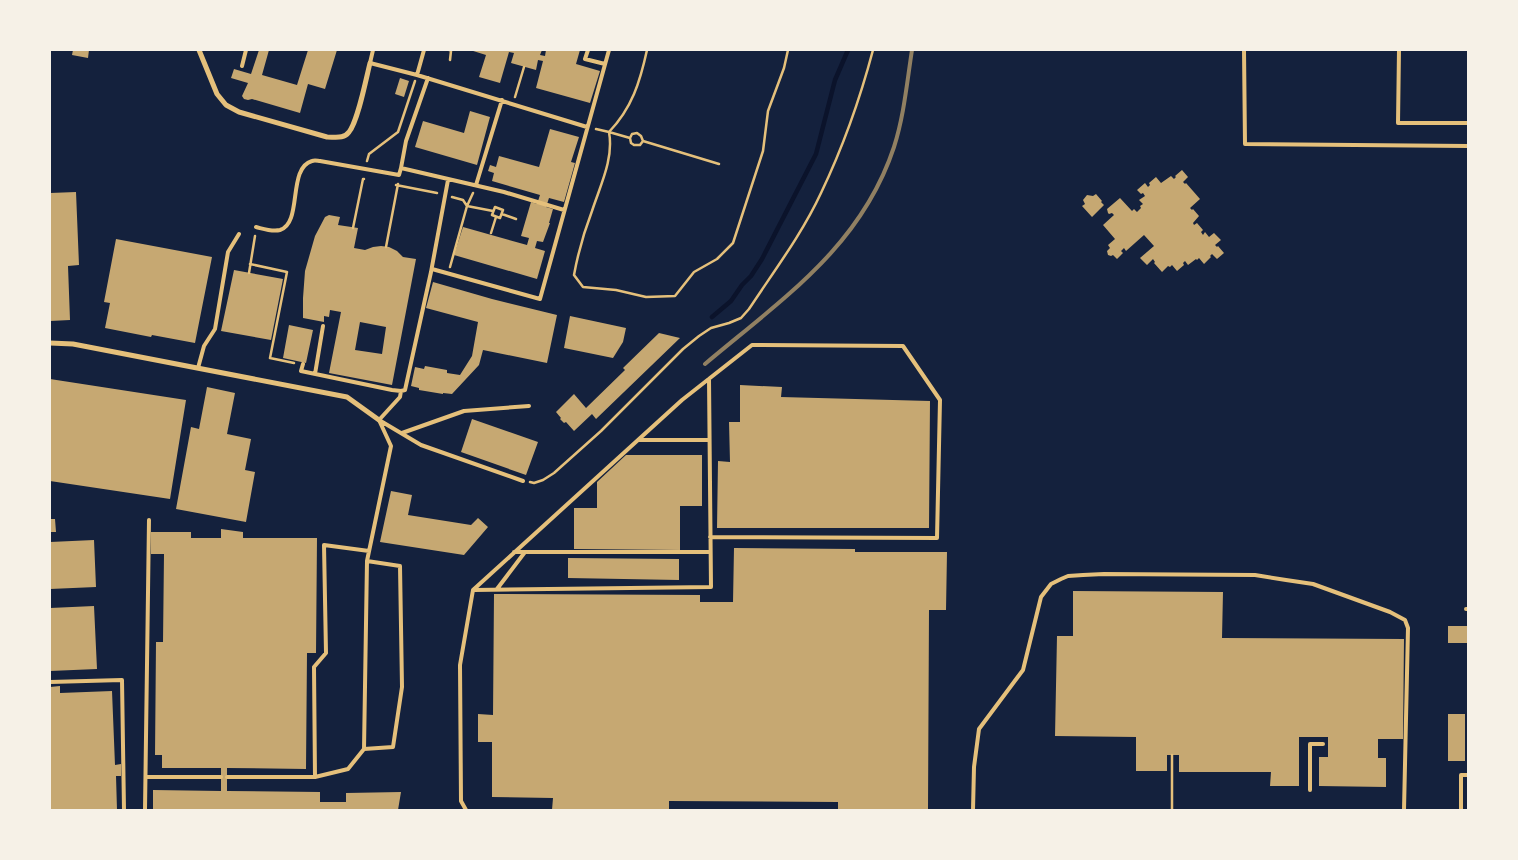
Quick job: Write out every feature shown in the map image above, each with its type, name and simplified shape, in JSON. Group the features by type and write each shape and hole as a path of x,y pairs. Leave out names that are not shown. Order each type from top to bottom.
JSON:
{"street":[{"path":"200,50 217,94 226,105 239,112 327,137 340,138 349,133 355,121 370,63"},
{"path":"50,343 73,344 347,397 379,420"}],"lane":[{"path":"242,66 246,50"},
{"path":"373,50 370,63 428,78 587,126"},
{"path":"416,75 424,50"},
{"path":"588,50 585,59 605,64"},
{"path":"432,269 540,299 609,50"},
{"path":"1244,50 1245,144 1468,146"},
{"path":"1399,50 1398,123 1468,123"},
{"path":"256,227 278,231 288,224 303,167 312,161 400,175 406,141 428,78"},
{"path":"476,185 502,100"},
{"path":"401,168 476,185 564,210"},
{"path":"303,364 301,371 401,391 405,390 432,269 448,180"},
{"path":"198,368 204,346 215,329 228,252 239,234"},
{"path":"315,374 323,326"},
{"path":"466,810 461,801 460,665 473,590 682,400 752,345 903,346 940,400 937,538 710,537"},
{"path":"473,590 711,587 709,379"},
{"path":"379,420 400,398 401,391"},
{"path":"402,433 464,412 529,406"},
{"path":"379,420 421,445 523,481"},
{"path":"227,777 315,777 348,768 364,748 367,561 392,446 379,420"},
{"path":"638,440 709,440"},
{"path":"145,810 149,520"},
{"path":"315,777 314,667 326,653 324,545 369,552"},
{"path":"514,552 710,552"},
{"path":"497,589 525,552"},
{"path":"364,748 392,747 402,688 400,566 367,561"},
{"path":"973,810 974,767 979,729 1023,670 1041,597 1052,584 1068,576 1123,574 1256,575 1304,582 1390,612 1405,620 1408,628 1404,810"},
{"path":"50,682 122,680 124,810"},
{"path":"1310,790 1310,744 1323,744"},
{"path":"1461,810 1461,775 1468,775"},
{"path":"146,777 221,777"},
{"path":"1461,801 1468,801"}],"path":[{"path":"449,50 451,51 450,60"},
{"path":"647,50 642,74 629,107 619,122 609,132 610,155 580,249 574,275 583,287 616,290 646,297 675,296 694,272 717,259 733,243 763,152 768,111 784,68 788,50"},
{"path":"523,481 534,483 554,473 601,431 683,349 711,328 729,324 741,318 749,309 805,224 821,193 861,92 873,50"},
{"path":"514,104 524,67"},
{"path":"364,169 369,154 398,132 416,75"},
{"path":"587,126 630,138"},
{"path":"630,138 632,134 637,133 643,141 719,164"},
{"path":"630,138 634,146 640,145 643,141"},
{"path":"386,247 400,175"},
{"path":"353,228 363,179 371,180"},
{"path":"389,183 446,195 463,200 467,206 493,211"},
{"path":"448,273 467,206 476,185"},
{"path":"495,207 503,210 502,214 500,218 492,216 495,207"},
{"path":"502,214 516,219"},
{"path":"491,233 496,217"},
{"path":"248,273 255,234 262,235"},
{"path":"250,264 287,272 270,358 303,364"},
{"path":"1172,755 1172,810"}],"building":[{"path":"73,50 89,50 88,58 72,55"},
{"path":"259,50 269,50 262,75 297,85 308,50 337,50 325,89 308,84 300,113 252,99 244,99 242,96 248,83 231,78 234,69 251,74"},
{"path":"470,50 542,50 540,55 545,56 546,50 580,50 576,64 600,71 590,103 536,88 543,61 538,60 536,70 511,63 514,53 509,52 500,83 479,77 486,55"},
{"path":"400,78 409,81 404,97 395,94"},
{"path":"470,111 490,117 477,165 415,147 423,121 464,133"},
{"path":"550,129 579,137 571,162 575,163 564,202 549,198 546,207 553,209 543,242 537,241 535,248 545,251 537,279 454,255 463,227 527,245 529,238 521,236 531,202 537,204 540,195 492,181 494,173 488,171 490,165 496,167 499,156 539,167"},
{"path":"1182,170 1188,177 1183,182 1200,199 1190,208 1199,216 1193,223 1194,225 1197,223 1203,230 1201,232 1203,235 1205,232 1209,237 1214,233 1221,240 1215,245 1224,253 1217,259 1212,254 1204,264 1199,258 1188,265 1185,261 1184,265 1177,271 1172,265 1162,272 1153,259 1147,265 1140,258 1154,246 1144,235 1126,251 1124,248 1121,251 1123,253 1117,259 1113,255 1108,255 1107,251 1110,248 1108,245 1115,239 1103,225 1114,215 1112,213 1109,214 1107,209 1120,198 1132,211 1134,209 1137,212 1143,204 1139,200 1145,196 1137,190 1145,183 1148,187 1149,183 1156,177 1161,183 1171,176 1174,179"},
{"path":"76,192 79,265 68,266 70,320 50,321 50,193"},
{"path":"1096,194 1104,205 1092,217 1082,206 1085,204 1083,200 1087,195 1093,196"},
{"path":"329,215 340,217 338,225 358,228 354,248 365,250 381,246 389,247 403,257 416,259 392,385 329,373 341,312 330,310 329,317 324,316 324,322 303,318 305,271 315,236 325,217","holes":["360,322 386,327 382,354 355,350"]},
{"path":"116,239 212,257 195,343 105,328 110,303 104,302"},
{"path":"234,270 283,279 271,340 221,331"},
{"path":"433,282 557,315 547,363 483,350 479,365 452,394 419,390 419,388 411,386 415,367 424,369 425,366 447,370 447,373 460,375 472,356 478,322 426,308"},
{"path":"570,316 626,328 623,342 613,358 564,348"},
{"path":"289,325 313,330 306,363 283,358"},
{"path":"659,333 680,338 596,419 592,414 574,431 566,422 564,423 560,419 556,412 574,394 586,408"},
{"path":"50,379 186,400 170,499 50,481"},
{"path":"740,385 782,387 781,397 930,401 929,528 717,528 718,461 730,462 729,422 740,422"},
{"path":"207,387 235,393 227,434 251,439 245,470 255,472 246,522 176,509 191,427 199,429"},
{"path":"472,419 538,442 526,475 461,452"},
{"path":"626,455 702,455 702,506 680,506 680,550 574,549 574,508 597,508 597,482"},
{"path":"391,491 412,495 408,515 471,525 478,518 488,527 464,555 380,542"},
{"path":"50,519 55,519 56,532 50,532"},
{"path":"221,529 243,532 243,538 317,538 316,653 307,653 306,769 227,768 227,791 320,792 320,802 346,802 346,793 401,792 398,810 153,810 153,790 221,791 221,768 162,768 162,755 155,755 156,642 163,642 164,554 151,554 151,532 191,532 191,538 221,538"},
{"path":"94,540 96,587 50,589 50,542"},
{"path":"734,548 855,549 855,552 947,552 946,610 929,610 928,810 838,810 838,802 669,801 669,810 552,810 553,798 492,797 492,742 478,742 478,714 493,715 494,594 700,595 700,602 733,602"},
{"path":"568,558 679,559 679,580 568,578"},
{"path":"1073,591 1223,592 1222,638 1404,639 1403,739 1378,739 1378,758 1386,758 1386,787 1319,786 1319,757 1328,757 1328,737 1299,737 1299,786 1270,786 1271,772 1179,772 1179,755 1167,755 1167,771 1136,771 1136,737 1055,736 1057,636 1073,636"},
{"path":"94,606 97,669 50,671 50,608"},
{"path":"1448,626 1468,626 1468,643 1448,643"},
{"path":"60,686 60,693 112,691 115,765 121,764 121,776 116,776 117,810 50,810 50,687"},
{"path":"1448,714 1465,714 1465,761 1448,761"}],"waterway":[{"path":"712,317 731,301 762,259 816,154 835,80 848,50"}],"railway":[{"path":"705,364 816,269 861,214 880,182 894,147 903,111 912,50"}]}
